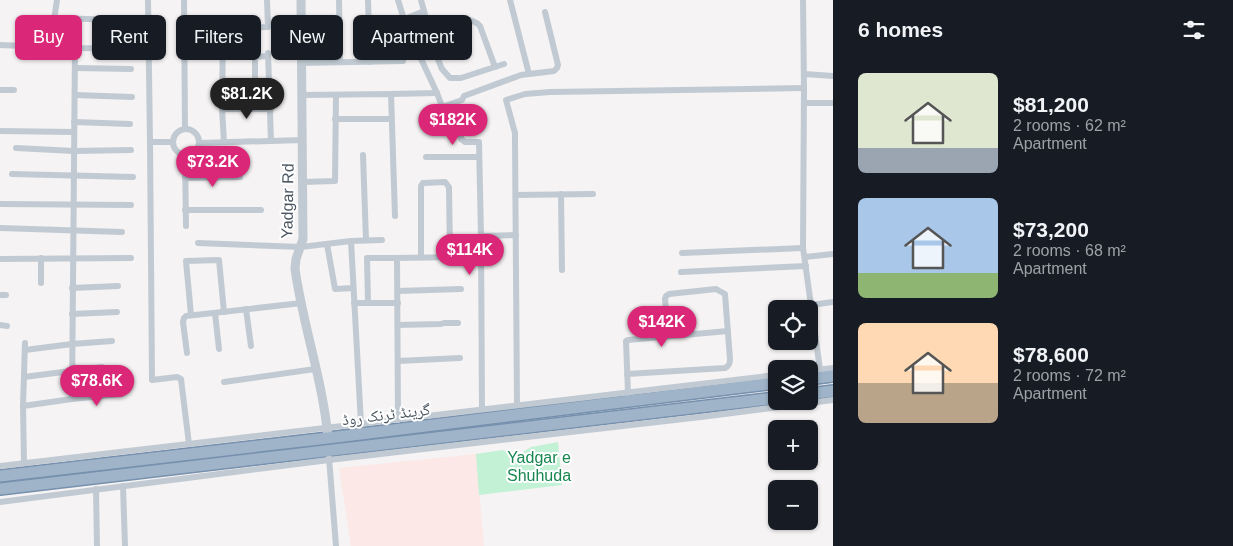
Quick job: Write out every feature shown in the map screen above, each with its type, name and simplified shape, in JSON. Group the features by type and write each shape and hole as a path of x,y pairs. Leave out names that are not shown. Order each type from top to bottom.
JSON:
{"highway":[{"path":"818,378 833,376"},
{"name":"گرینڈ ٹرنک روڈ","path":"0,476 515,410 768,384"},
{"path":"818,393 833,391"},
{"name":"گرینڈ ٹرنک روڈ","path":"0,489 390,448 516,429 613,422 768,399"},
{"path":"515,410 516,429"}],"street":[{"path":"56,15 58,0"},
{"path":"148,0 149,15"},
{"path":"184,0 184,15"},
{"path":"261,27 268,27 267,0"},
{"name":"Yadgar Rd","path":"300,0 304,239 297,255 295,269 328,433"},
{"path":"339,0 340,62"},
{"path":"368,0 368,15"},
{"path":"398,0 404,15"},
{"path":"421,0 425,15"},
{"path":"510,0 529,74"},
{"path":"803,0 804,248 810,300"},
{"path":"414,15 424,11"},
{"path":"442,107 462,100 464,96 521,75 554,71 558,65 545,12"},
{"path":"472,20 477,22 480,26 495,66"},
{"path":"0,45 15,46"},
{"path":"269,81 255,78 255,57 268,55 271,109 271,142"},
{"path":"72,399 75,60"},
{"path":"149,60 152,380 177,377 182,379 189,444"},
{"path":"185,60 186,129"},
{"path":"223,60 224,142"},
{"path":"422,60 449,125 460,123 461,138 464,142 479,142 482,409"},
{"path":"438,60 442,69 450,78 461,78 504,64"},
{"path":"301,63 403,61"},
{"path":"75,68 131,69"},
{"path":"804,74 833,76"},
{"path":"515,410 515,133 506,100 525,94 550,92 804,88"},
{"path":"0,90 14,90"},
{"path":"302,95 437,93"},
{"path":"303,182 335,181 336,94"},
{"path":"391,94 394,216"},
{"path":"74,95 132,97"},
{"path":"804,102 833,103"},
{"path":"222,110 271,109"},
{"path":"335,119 391,119"},
{"path":"74,122 130,124"},
{"path":"186,129 197,134 199,143 196,151 185,155 175,150 173,142 175,134 186,129"},
{"path":"0,131 74,132"},
{"path":"199,143 303,140"},
{"path":"150,142 173,142"},
{"path":"16,148 74,151 131,150"},
{"path":"185,155 186,226"},
{"path":"364,155 366,240"},
{"path":"426,156 479,157"},
{"path":"12,174 133,177"},
{"path":"185,178 240,177"},
{"path":"421,257 421,186 423,183 445,182 449,187 450,257"},
{"path":"561,194 562,270"},
{"path":"516,195 592,194"},
{"path":"0,204 131,205"},
{"path":"185,210 262,210"},
{"path":"0,228 122,232"},
{"path":"481,236 516,235"},
{"path":"198,243 301,247 351,241 382,240"},
{"path":"351,241 361,424"},
{"path":"327,244 335,289 353,288"},
{"path":"682,253 804,248"},
{"path":"805,257 833,254"},
{"path":"368,303 367,258 459,257"},
{"path":"41,258 41,283"},
{"path":"0,259 131,258"},
{"path":"397,258 398,420"},
{"path":"191,315 186,261 219,260 224,312"},
{"path":"681,272 806,266"},
{"path":"72,288 118,286"},
{"path":"398,291 461,289"},
{"path":"627,374 725,368 728,366 730,359 725,296 723,293 716,289 669,294 666,296 668,336"},
{"path":"818,303 833,302"},
{"path":"186,353 183,322 186,316 302,303"},
{"path":"354,303 398,303"},
{"path":"246,309 251,346"},
{"path":"72,314 117,312"},
{"path":"215,312 219,349"},
{"path":"398,325 458,323"},
{"path":"628,392 626,341 728,331"},
{"path":"24,463 25,347 112,341"},
{"path":"817,350 820,369 833,368"},
{"path":"398,361 460,358"},
{"path":"24,377 102,367"},
{"path":"224,382 315,369"},
{"path":"0,466 189,444 328,433 361,424 482,409 515,410 628,392 768,375"},
{"path":"23,406 121,394"},
{"path":"390,448 613,422 833,400"},
{"path":"0,502 123,486 329,455 336,546"},
{"path":"123,486 125,546"},
{"path":"96,489 97,546"}],"shaded area":[{"path":"476,454 484,546 351,546 339,468"}],"green space":[{"name":"Yadgar e Shuhuda","path":"558,442 562,485 479,495 476,454 502,450 511,453 521,453 531,447"}]}
